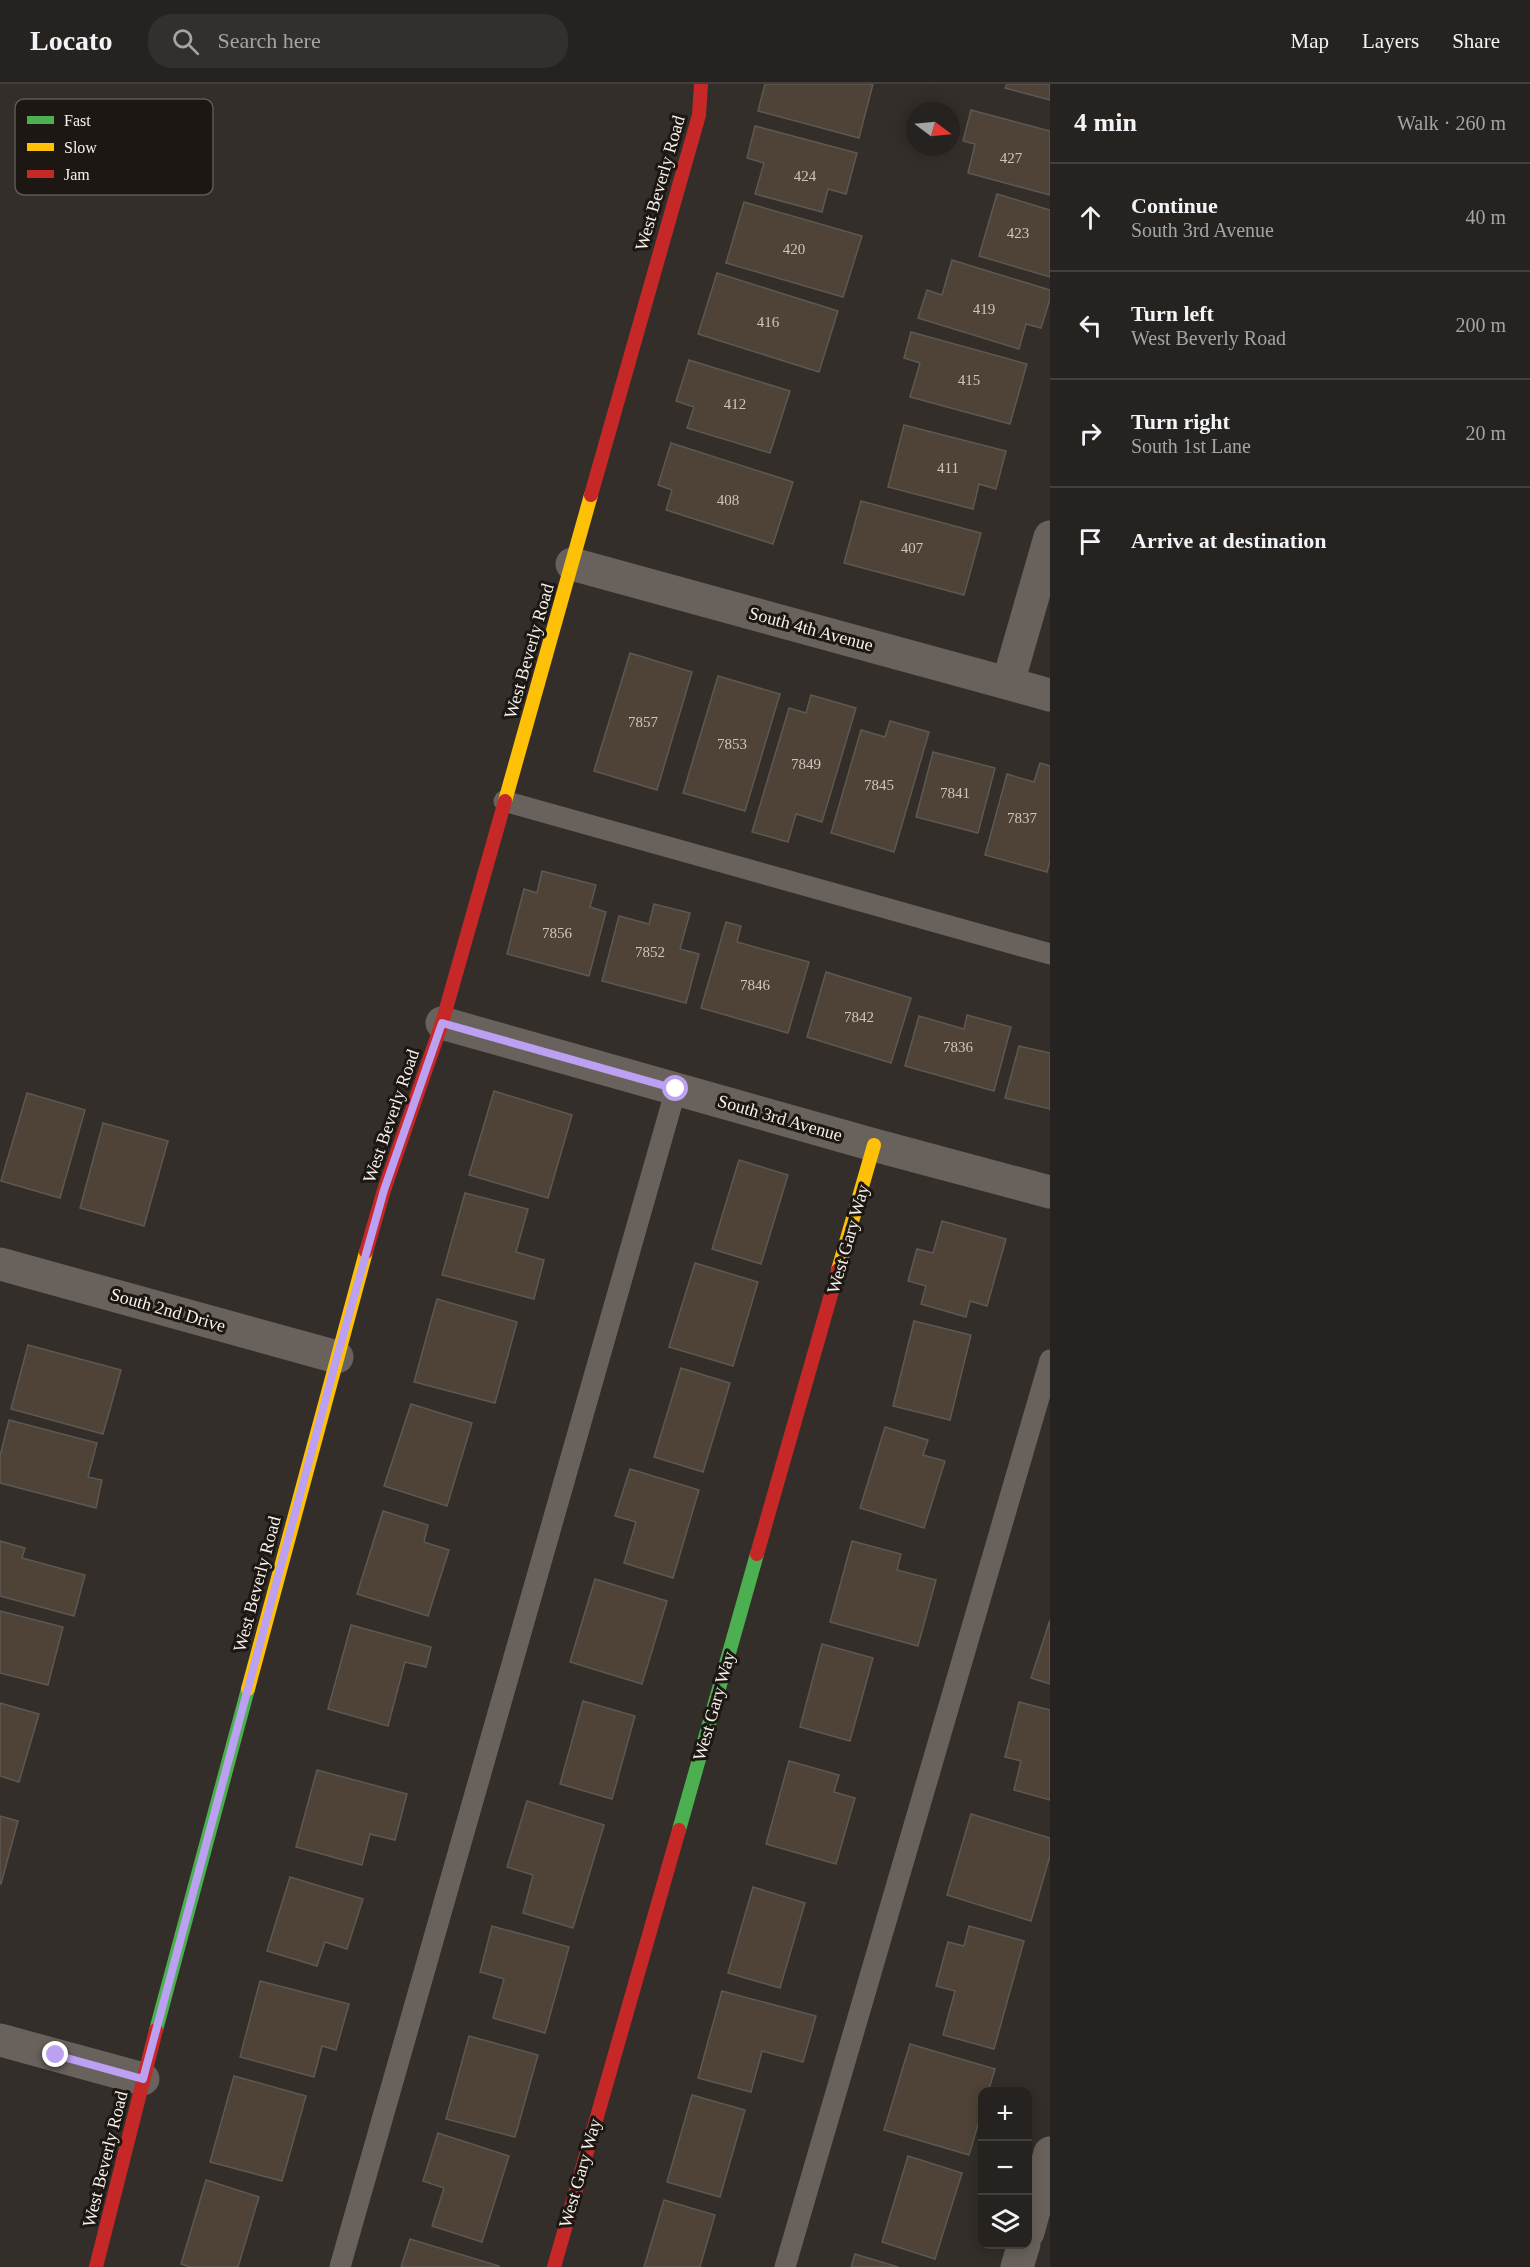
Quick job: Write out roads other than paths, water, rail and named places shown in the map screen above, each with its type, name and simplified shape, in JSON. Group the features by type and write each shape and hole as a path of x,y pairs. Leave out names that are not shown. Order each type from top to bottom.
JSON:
{"street":[{"name":"West Beverly Road","path":"96,2267 143,2079 337,1357 384,1190 442,1023 699,115 701,84"},
{"path":"1008,683 1050,537"},
{"name":"South 4th Avenue","path":"572,564 1050,695"},
{"name":"South 3rd Avenue","path":"442,1023 874,1145 1050,1192"},
{"name":"West Gary Way","path":"554,2267 874,1145"},
{"name":"South 2nd Drive","path":"0,1264 337,1357"},
{"path":"0,2040 143,2079"},
{"path":"1032,2217 1050,2152"},
{"path":"1017,2267 1022,2249"}],"lane":[{"path":"504,801 1050,954"},
{"path":"340,2267 676,1089"},
{"path":"785,2267 1050,1360"}]}
